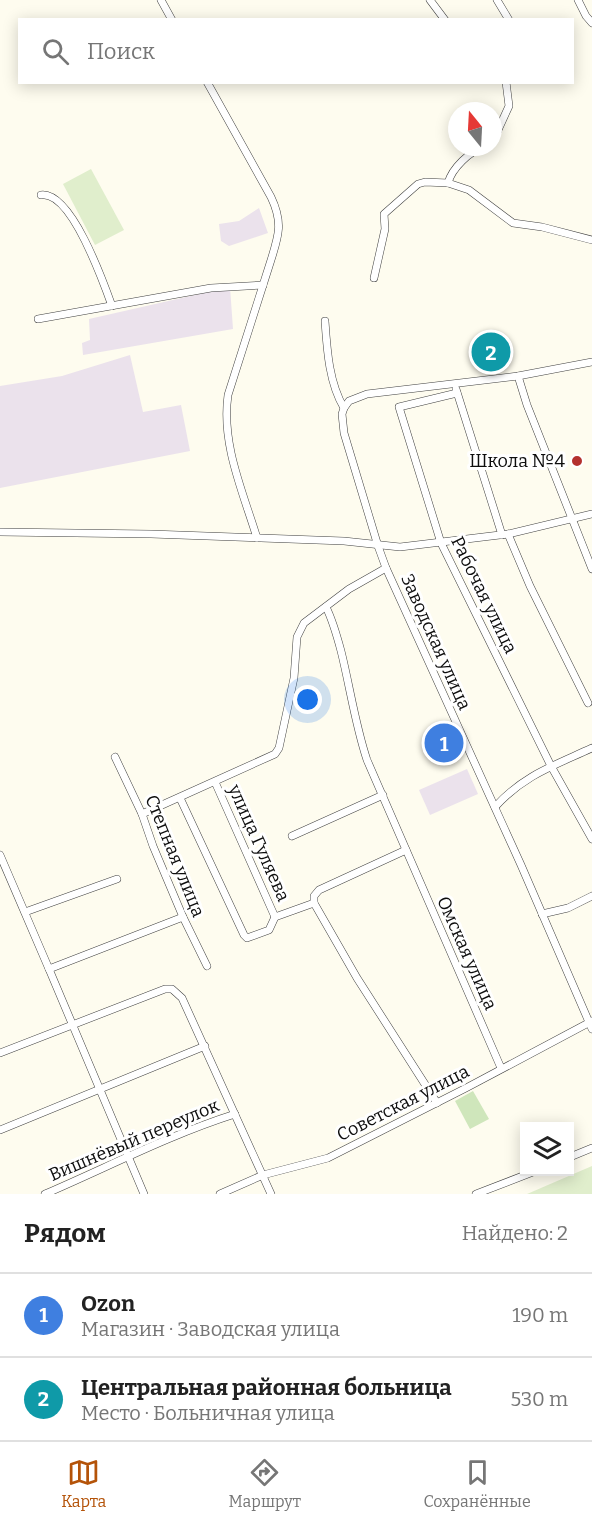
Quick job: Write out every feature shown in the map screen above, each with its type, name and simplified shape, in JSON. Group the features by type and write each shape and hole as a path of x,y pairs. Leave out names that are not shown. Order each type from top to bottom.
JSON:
{"street":[{"path":"161,0 171,18"},
{"path":"430,0 444,18"},
{"path":"497,0 508,18"},
{"path":"578,0 586,16 592,22"},
{"path":"208,84 278,214 280,222 278,239 228,395 226,412 230,447 257,538"},
{"path":"502,121 509,106 506,84"},
{"path":"448,183 449,178 468,156"},
{"path":"374,278 386,211 404,199 418,184 425,182 448,183 469,190 513,223 542,227 592,240"},
{"path":"41,195 48,194 54,197 70,215 99,269 112,306"},
{"path":"38,319 211,288 263,285"},
{"name":"Заводская улица","path":"325,321 330,368 336,393 344,408 342,414 344,433 386,568 591,1024"},
{"path":"344,408 349,401 367,394 519,376 592,362"},
{"path":"519,376 527,405 592,569"},
{"path":"454,384 505,535 588,703"},
{"name":"Рабочая улица","path":"457,393 399,407 441,543 551,766 592,840"},
{"path":"0,532 151,534 344,541 400,547 505,535 592,514"},
{"path":"142,814 275,754 279,748 294,678 299,630 304,623 349,589 386,568"},
{"name":"Омская улица","path":"326,607 349,682 360,740 501,1068"},
{"path":"495,807 508,792 525,779 592,748"},
{"name":"Степная улица","path":"115,757 142,814 183,917 207,966"},
{"name":"улица Гуляева","path":"215,782 275,917"},
{"path":"292,836 383,795"},
{"name":"Степная улица","path":"180,798 244,935 251,938 269,930 275,917"},
{"path":"406,849 319,890 314,896 314,903 357,978 437,1103"},
{"path":"0,855 144,1194"},
{"path":"25,912 117,879"},
{"path":"542,914 568,908 592,896"},
{"path":"275,917 314,903"},
{"path":"49,969 183,917"},
{"path":"0,1053 165,989 172,989 182,998 271,1194"},
{"name":"Советская улица","path":"220,1194 263,1175 328,1158 591,1024"},
{"path":"0,1130 205,1046"},
{"name":"Вишнёвый переулок","path":"45,1194 179,1133 235,1114"},
{"path":"574,1155 592,1148"},
{"path":"476,1194 523,1176"}],"shaded area":[{"path":"259,208 268,233 229,246 221,241 219,224 239,221"},
{"path":"230,287 233,329 83,355 82,343 90,340 89,319"},
{"path":"130,355 143,412 181,405 190,451 0,488 0,386 62,376"},
{"path":"467,769 478,794 430,815 419,790"}],"green space":[{"path":"91,169 124,230 95,245 63,184"},
{"path":"473,1091 489,1119 470,1129 455,1101"},
{"path":"592,1166 592,1194 527,1194 569,1176 574,1176 574,1174"}],"place":[{"name":"Центральная районная больница","path":"491,352"},
{"name":"Школа №4","path":"577,461"},
{"name":"Ozon","path":"444,743"}]}
